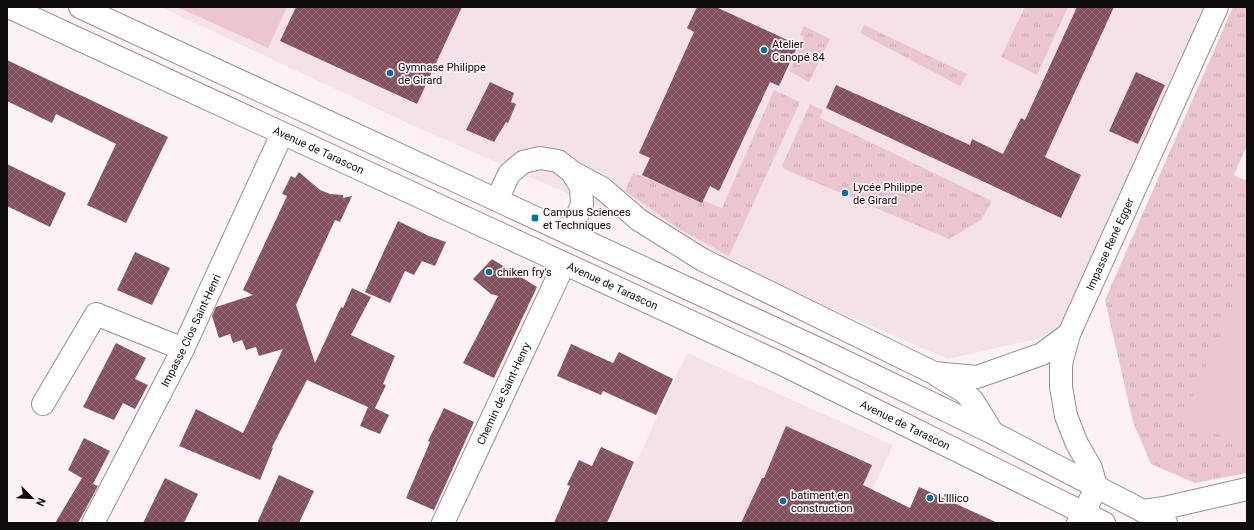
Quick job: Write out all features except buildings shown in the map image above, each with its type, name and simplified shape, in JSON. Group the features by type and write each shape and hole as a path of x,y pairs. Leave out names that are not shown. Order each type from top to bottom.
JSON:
{"main road":[{"name":"Avenue de Tarascon","path":"9,7 782,364 1081,518 1104,523"},
{"path":"80,7 825,352 993,433 1166,523"},
{"name":"Impasse René Egger","path":"1096,487 1091,468 1077,444 1066,416 1061,387 1061,364 1069,334 1217,7"},
{"name":"Impasse Clos Saint-Henri","path":"93,523 183,349 282,134"},
{"path":"497,200 509,174 523,162 540,158 558,161 572,172 602,188 639,220 703,260 934,373 963,391 973,401 993,433"},
{"path":"569,233 582,205 581,187 572,172"},
{"name":"Chemin de Saint-Henry","path":"443,523 564,264"},
{"path":"43,404 96,314 183,349"},
{"path":"934,373 978,377 1042,354 1069,334"},
{"path":"1081,518 1096,487"},
{"path":"1143,511 1164,508 1247,489"}],"shaded area":[{"name":"Lycée Philippe de Girard","path":"161,7 1208,7 1059,334 948,359 414,126"},
{"path":"687,353 893,445 857,523 608,523"}],"green space":[{"path":"177,7 287,7 268,48"},
{"path":"1025,7 1068,7 1037,75 1001,57"},
{"path":"1233,7 1247,7 1247,145 1234,175 1247,181 1247,473 1195,483 1151,464 1133,422 1105,300"},
{"path":"864,25 967,74 960,86 860,33"},
{"path":"804,26 830,39 809,82 789,71 804,37 800,35"},
{"path":"774,90 800,102 729,256 681,230 625,191 633,173 722,208"},
{"path":"810,104 823,110 820,118 992,201 981,220 949,239 784,169 782,166"},
{"path":"1247,275 1247,444 1181,422"}],"place":[{"name":"Atelier Canopé 84","path":"764,50"},
{"name":"Gymnase Philippe de Girard","path":"390,73"},
{"name":"Lycée Philippe de Girard","path":"845,193"},
{"name":"Campus Sciences et Techniques","path":"535,218"},
{"name":"chiken fry's","path":"489,272"},
{"name":"L'Illico","path":"930,498"},
{"name":"batiment en construction","path":"783,501"}]}
